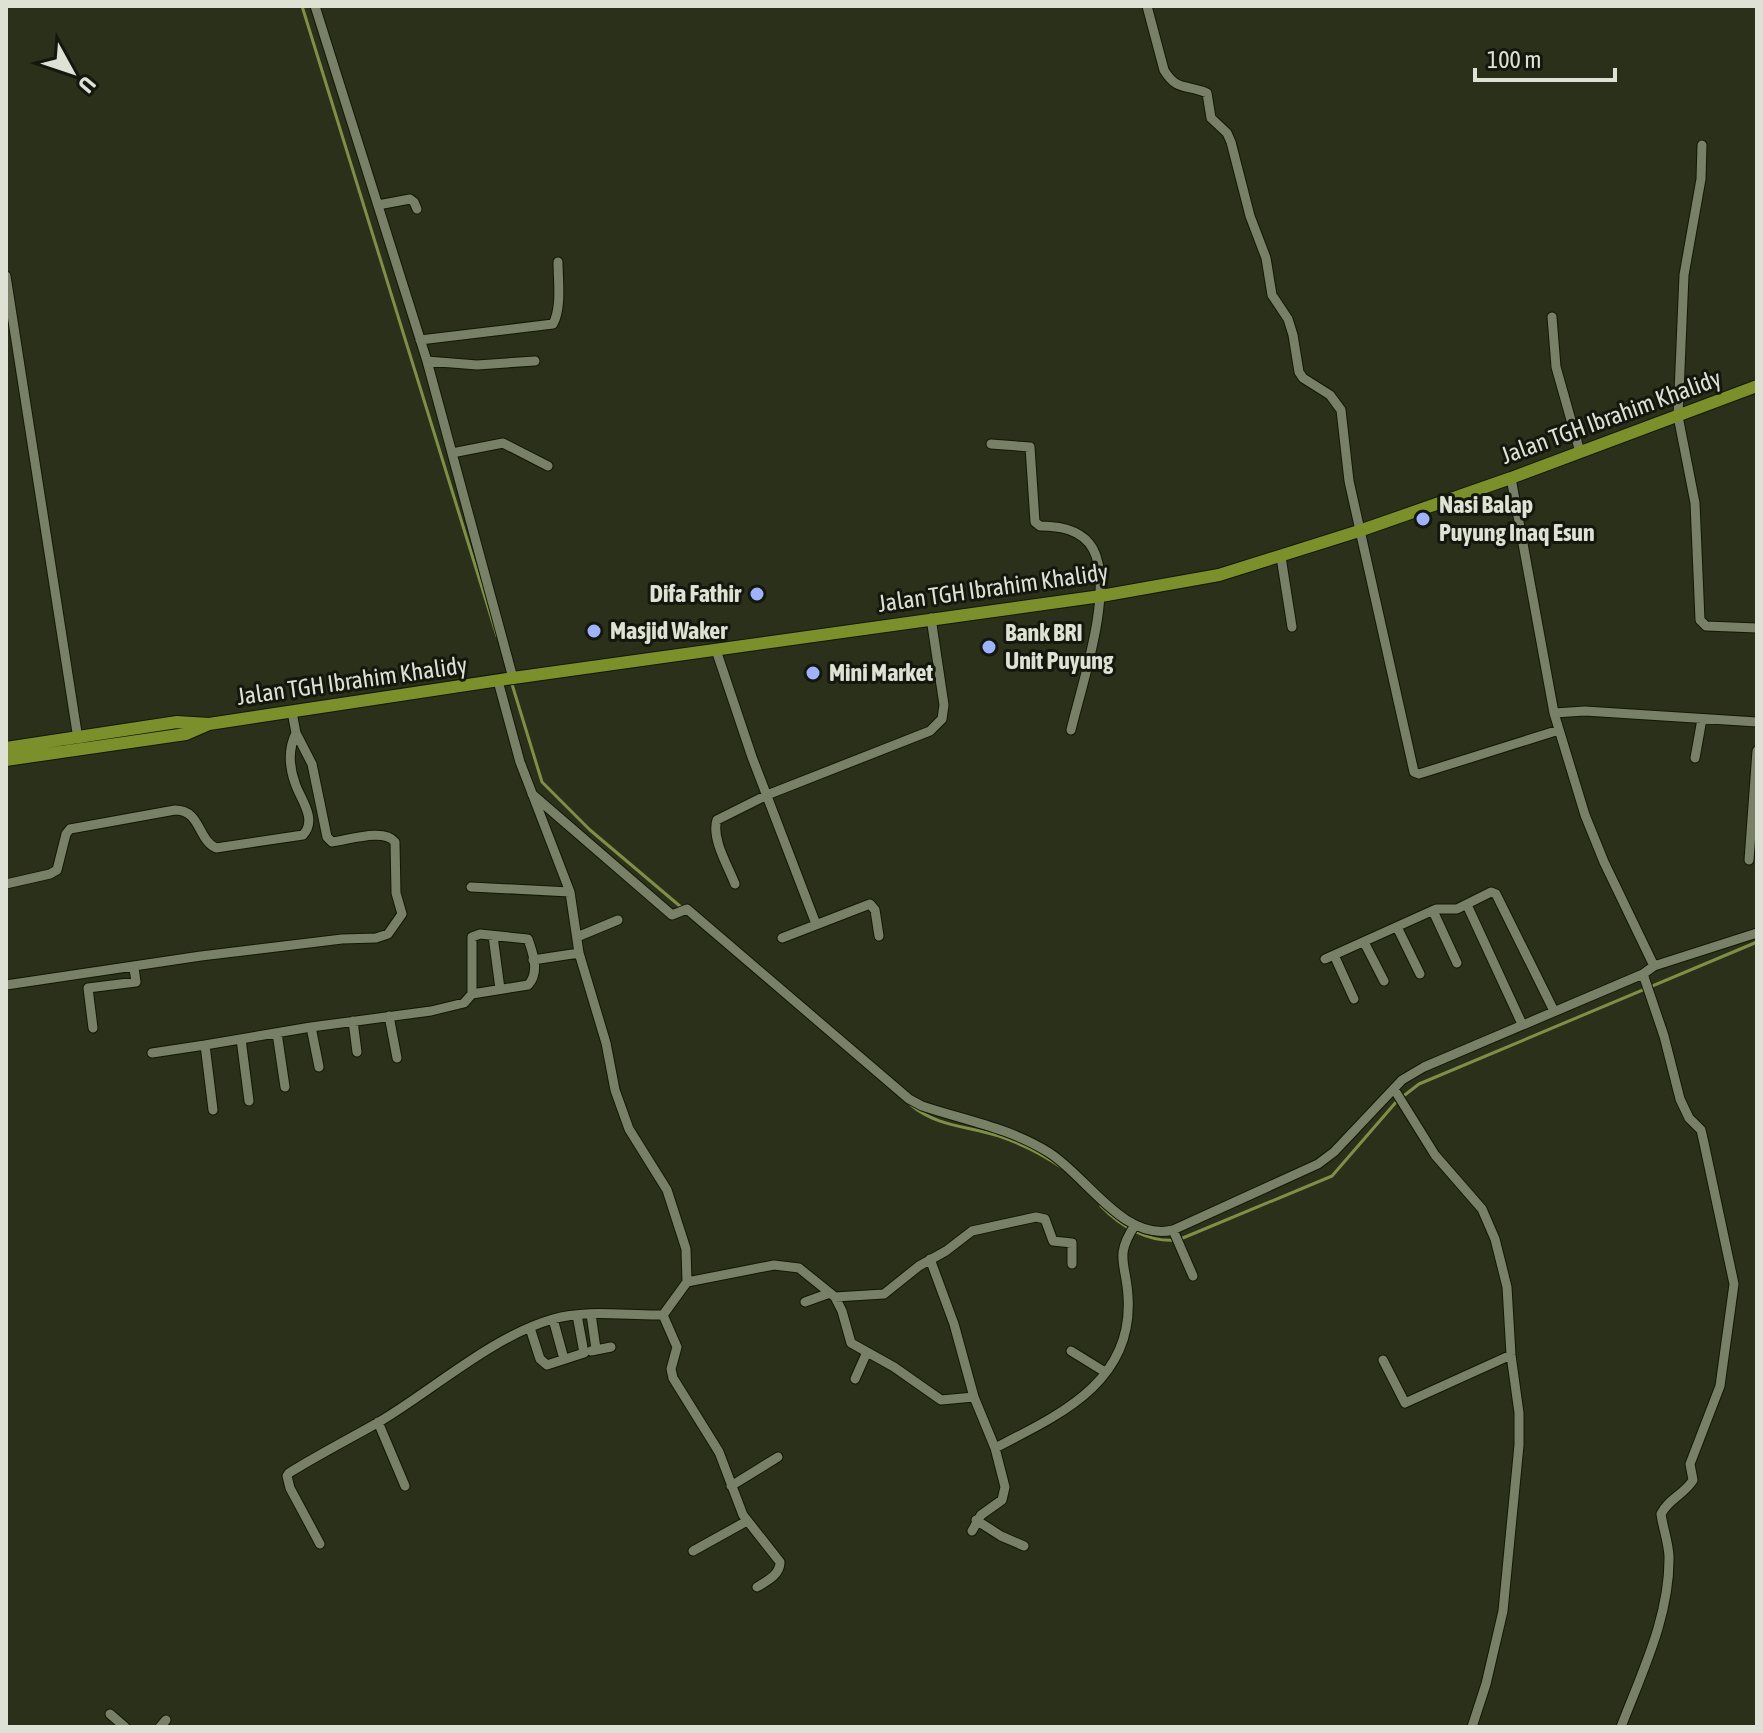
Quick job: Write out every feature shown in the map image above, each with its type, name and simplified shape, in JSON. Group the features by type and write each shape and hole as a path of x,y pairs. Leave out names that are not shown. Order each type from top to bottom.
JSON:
{"main road":[{"name":"Jalan TGH Ibrahim Khalidy","path":"6,760 186,734 209,724 1101,596 1219,575 1281,557 1511,478 1757,386"},
{"name":"Jalan TGH Ibrahim Khalidy","path":"6,748 177,722 209,724"}],"street":[{"path":"315,6 427,361 506,679 520,762 570,892 579,953 622,1111 635,1139 667,1190 686,1249 687,1282 663,1315"},
{"path":"1147,6 1164,70 1169,78 1179,86 1207,93 1211,118 1229,136 1250,216 1266,258 1272,295 1288,319 1293,335 1299,372 1303,378 1330,395 1341,410 1349,481 1359,531 1415,774 1559,730"},
{"path":"1702,145 1701,179 1684,275 1678,416 1696,514 1700,620 1706,626 1757,628"},
{"path":"378,205 410,199 417,209"},
{"path":"420,340 553,324 556,318 558,262"},
{"path":"6,276 78,739"},
{"path":"1552,317 1556,367 1580,452"},
{"path":"427,361 477,365 535,361"},
{"path":"452,453 503,443 548,466"},
{"path":"991,444 1027,445 1031,448 1035,522 1040,526 1061,526 1079,535 1091,546 1098,561 1101,596 1071,730"},
{"path":"1511,478 1554,713 1585,815 1654,966"},
{"path":"1281,557 1292,627"},
{"path":"735,884 715,823 723,816 767,795 914,738 939,724 944,705 931,618"},
{"path":"716,650 816,924"},
{"path":"1554,713 1585,711 1757,722"},
{"path":"6,985 201,956 342,939 376,938 388,934 402,914 396,893 395,842 384,835 332,842 328,839 309,756 296,733 292,712"},
{"path":"1695,758 1702,719"},
{"path":"6,884 57,870 70,829 175,810 192,815 207,842 216,848 303,835 308,828 308,816 295,783 290,754 296,733"},
{"path":"1749,860 1757,751"},
{"path":"532,794 670,913 680,911 734,947 909,1099 1035,1144 1060,1160 1133,1229 1176,1237 1318,1164 1398,1095 1402,1080 1424,1067 1644,976 1654,966 1757,933"},
{"path":"471,887 570,892"},
{"path":"1354,999 1330,957 1440,908 1454,909 1467,905 1491,892 1496,894 1554,1011"},
{"path":"782,938 870,904 875,910 879,936"},
{"path":"1467,905 1522,1024"},
{"path":"1433,911 1457,963"},
{"path":"577,937 618,920"},
{"path":"1397,927 1420,974"},
{"path":"152,1053 456,1006 472,994 471,939 476,934 527,938 535,970 531,983 472,994"},
{"path":"493,936 500,989"},
{"path":"1364,942 1384,981"},
{"path":"533,960 579,953"},
{"path":"93,1028 88,988 136,982 134,968"},
{"path":"1621,1727 1659,1627 1667,1595 1669,1554 1661,1511 1687,1490 1693,1480 1690,1464 1720,1386 1734,1284 1701,1130 1689,1118 1680,1099 1644,976"},
{"path":"389,1016 397,1058"},
{"path":"353,1021 357,1052"},
{"path":"311,1027 319,1067"},
{"path":"277,1033 285,1087"},
{"path":"241,1039 249,1101"},
{"path":"205,1045 213,1110"},
{"path":"1398,1095 1435,1155 1482,1209 1489,1222 1507,1287 1519,1435 1503,1611 1486,1684 1472,1727"},
{"path":"805,1302 832,1295 884,1294 972,1231 1041,1217 1047,1221 1053,1241 1072,1243 1072,1264"},
{"path":"995,1448 1085,1397 1120,1350 1126,1336 1128,1297 1122,1249 1133,1229"},
{"path":"1176,1237 1193,1276"},
{"path":"930,1259 954,1324 974,1397 995,1448 1005,1487 1004,1496 976,1520 972,1531"},
{"path":"687,1282 784,1265 804,1270 832,1295 844,1318 849,1340 941,1400 974,1397"},
{"path":"591,1314 596,1349"},
{"path":"320,1544 290,1488 287,1475 378,1422 497,1345 530,1328 553,1319 577,1315 663,1315"},
{"path":"577,1315 584,1353"},
{"path":"663,1315 677,1347 671,1373 719,1452 738,1506 781,1565 774,1576 757,1587"},
{"path":"553,1319 564,1359"},
{"path":"530,1328 543,1363 611,1347"},
{"path":"1071,1351 1105,1372"},
{"path":"855,1379 867,1352"},
{"path":"1383,1360 1405,1403 1511,1355"},
{"path":"378,1422 405,1486"},
{"path":"731,1486 778,1457"},
{"path":"976,1520 1024,1546"},
{"path":"693,1551 747,1521"},
{"path":"110,1714 125,1727"}],"waterway":[{"path":"302,6 497,636"},
{"path":"511,681 542,782 590,830 681,907"},
{"path":"1101,1206 1117,1221 1136,1232 1157,1239 1178,1240 1332,1176 1397,1101 1419,1084 1757,942"},
{"path":"911,1105 942,1122 1016,1142 1061,1167"}],"place":[{"name":"Nasi Balap Puyung Inaq Esun","path":"1423,519"},
{"name":"Difa Fathir","path":"757,594"},
{"name":"Masjid Waker","path":"594,631"},
{"name":"Bank BRI Unit Puyung","path":"989,647"},
{"name":"Mini Market","path":"813,673"}]}
